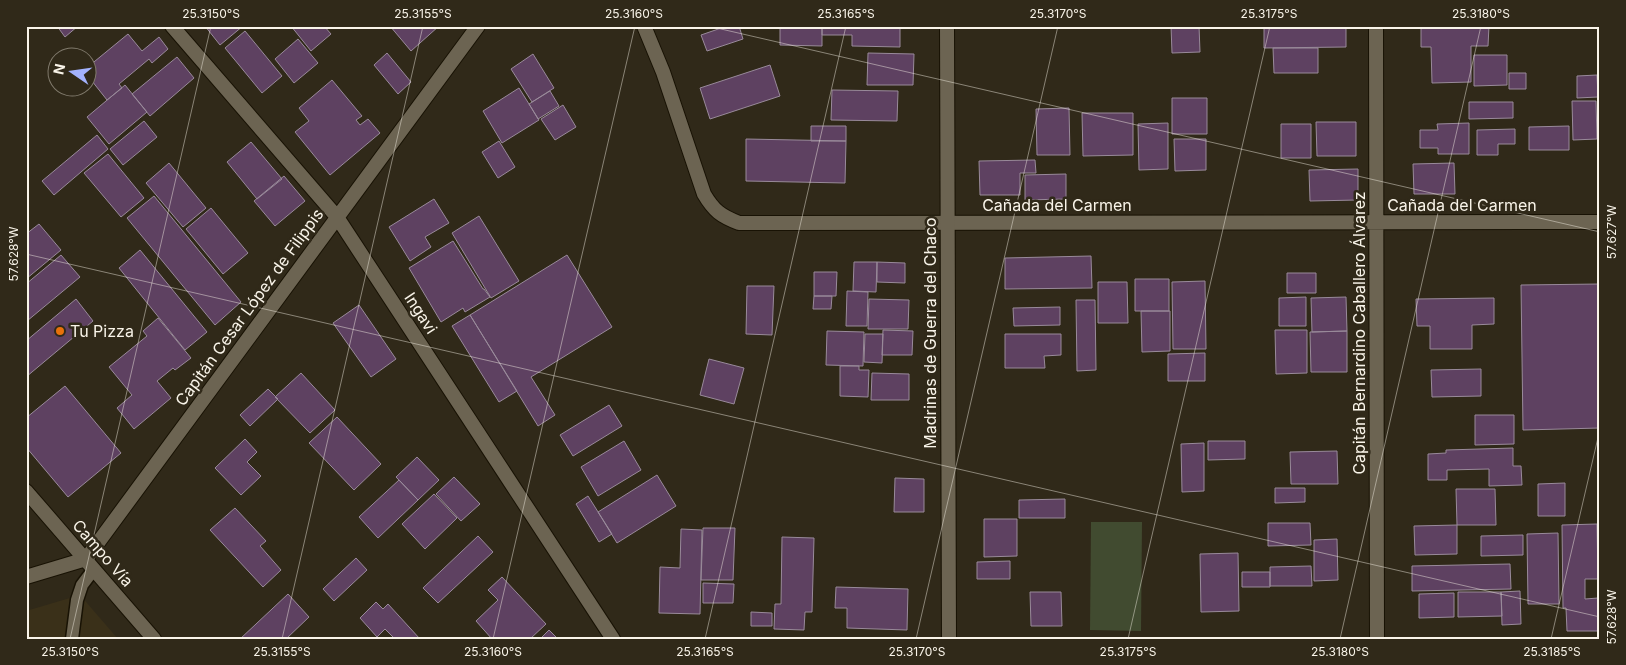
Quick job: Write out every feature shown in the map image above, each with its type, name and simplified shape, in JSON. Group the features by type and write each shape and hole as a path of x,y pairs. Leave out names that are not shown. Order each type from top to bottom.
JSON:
{"street":[{"name":"Ingavi","path":"172,26 337,217 613,639"},
{"name":"Capitán Cesar López de Filippis","path":"90,564 337,217 478,26"},
{"name":"Cañada del Carmen","path":"644,26 664,72 704,194 712,208 726,218 740,223 1600,222"},
{"name":"Madrinas de Guerra del Chaco","path":"947,26 949,639"},
{"name":"Capitán Bernardino Caballero Álvarez","path":"1376,26 1377,639"},
{"name":"Campo Vía","path":"26,490 154,639"},
{"path":"26,577 90,564"}],"lane":[{"path":"72,639 77,600 90,564"}],"shaded area":[{"path":"80,595 118,639 26,639 26,611"}],"green space":[{"path":"1091,522 1142,522 1141,631 1090,630"}],"building":[{"path":"57,26 78,26 65,37"},
{"path":"205,26 243,26 220,45"},
{"path":"291,26 324,26 331,34 311,51"},
{"path":"390,26 439,26 411,51"},
{"path":"727,26 739,26 743,39 707,51 701,35"},
{"path":"780,26 822,26 822,46 780,45"},
{"path":"822,26 900,26 900,47 852,46 852,35 822,35"},
{"path":"1171,26 1199,26 1200,52 1172,53"},
{"path":"1264,26 1346,26 1346,47 1264,48"},
{"path":"1421,26 1489,26 1488,46 1471,46 1471,82 1432,83 1431,47 1421,47"},
{"path":"245,31 282,76 262,93 225,48"},
{"path":"128,34 142,51 159,37 168,49 152,63 149,59 119,84 122,88 107,100 98,89 98,59"},
{"path":"298,39 318,63 294,83 275,59"},
{"path":"1273,48 1318,48 1318,73 1274,73"},
{"path":"387,53 411,82 398,94 374,65"},
{"path":"868,53 914,54 913,85 867,85"},
{"path":"533,54 554,88 532,102 511,69"},
{"path":"1474,55 1507,55 1507,85 1474,86"},
{"path":"177,57 194,78 150,116 132,94"},
{"path":"770,65 780,96 710,119 700,88"},
{"path":"1509,73 1526,73 1526,89 1509,89"},
{"path":"1597,75 1598,97 1577,98 1577,76"},
{"path":"332,80 362,116 356,120 360,125 368,119 380,133 330,175 295,132 309,121 299,108"},
{"path":"125,85 147,112 109,144 87,117"},
{"path":"519,88 539,120 502,143 483,111"},
{"path":"832,90 898,91 897,121 831,120"},
{"path":"550,91 559,106 538,119 529,104"},
{"path":"1172,98 1207,98 1207,134 1172,134"},
{"path":"1572,101 1596,101 1597,139 1573,140"},
{"path":"1469,102 1513,102 1513,118 1469,119"},
{"path":"563,105 576,127 555,140 541,119"},
{"path":"1069,108 1070,155 1037,155 1036,109"},
{"path":"1082,113 1133,113 1133,155 1083,156"},
{"path":"144,121 157,137 123,165 110,149"},
{"path":"1316,122 1356,122 1356,156 1317,156"},
{"path":"1168,123 1168,169 1139,170 1138,124"},
{"path":"1469,123 1469,154 1438,154 1438,148 1420,148 1420,130 1438,130 1437,124"},
{"path":"1281,124 1311,124 1311,158 1281,158"},
{"path":"811,126 846,126 846,141 811,141"},
{"path":"1569,126 1569,150 1529,150 1529,127"},
{"path":"1515,129 1515,144 1498,144 1498,155 1477,155 1477,130"},
{"path":"97,135 108,149 54,195 42,181"},
{"path":"746,139 846,141 845,183 746,181"},
{"path":"1174,139 1206,139 1206,170 1175,171"},
{"path":"499,141 515,167 498,178 482,152"},
{"path":"251,142 282,179 257,199 227,162"},
{"path":"108,154 144,198 121,217 84,173"},
{"path":"1035,160 1036,173 1020,173 1020,195 980,195 979,161"},
{"path":"169,163 206,208 183,227 146,183"},
{"path":"1454,163 1455,194 1414,194 1413,164"},
{"path":"1358,169 1358,200 1310,201 1309,170"},
{"path":"1066,174 1066,199 1025,200 1025,175"},
{"path":"284,176 305,201 275,226 254,201"},
{"path":"154,196 241,302 215,325 127,218"},
{"path":"434,199 449,223 425,237 431,247 410,261 389,227"},
{"path":"211,208 248,253 223,274 186,229"},
{"path":"479,216 519,281 491,298 452,233"},
{"path":"39,224 61,250 26,279 26,234"},
{"path":"453,241 490,297 465,312 463,308 441,322 409,268"},
{"path":"140,250 207,332 185,350 119,268"},
{"path":"61,255 80,277 27,321 26,284"},
{"path":"567,255 612,327 531,377 555,415 538,426 470,315"},
{"path":"1091,256 1092,288 1005,289 1005,258"},
{"path":"854,262 877,262 876,292 853,291"},
{"path":"877,262 905,263 905,283 877,282"},
{"path":"814,272 837,272 836,296 814,296"},
{"path":"1287,273 1316,273 1316,293 1287,293"},
{"path":"1135,279 1169,279 1169,311 1135,311"},
{"path":"1205,281 1206,349 1173,349 1172,282"},
{"path":"1098,282 1127,282 1128,323 1098,323"},
{"path":"1600,284 1600,428 1523,430 1521,285"},
{"path":"747,286 774,286 772,335 746,334"},
{"path":"847,291 868,292 867,326 846,326"},
{"path":"814,296 832,296 831,309 813,309"},
{"path":"1306,297 1306,326 1279,326 1279,298"},
{"path":"1346,297 1347,331 1312,332 1311,298"},
{"path":"1494,298 1494,324 1472,325 1472,349 1430,349 1430,326 1417,326 1416,299"},
{"name":"Tu Pizza","path":"76,299 93,321 26,377 26,341"},
{"path":"869,299 909,300 908,329 868,329"},
{"path":"1076,300 1095,300 1096,370 1077,371"},
{"path":"359,305 396,359 371,377 333,323"},
{"path":"1060,307 1060,325 1014,326 1013,308"},
{"path":"1141,311 1170,311 1170,351 1142,352"},
{"path":"470,315 517,391 499,402 452,326"},
{"path":"158,318 191,358 175,370 173,368 157,381 171,398 134,429 117,408 132,395 109,367 147,336 143,331"},
{"path":"883,330 913,331 912,355 882,355"},
{"path":"1275,330 1307,330 1307,373 1276,374"},
{"path":"827,331 864,332 863,366 826,365"},
{"path":"1347,331 1347,372 1311,372 1310,332"},
{"path":"865,334 883,334 882,363 864,362"},
{"path":"1005,334 1061,334 1061,355 1044,356 1045,368 1005,368"},
{"path":"1205,353 1205,381 1168,381 1168,354"},
{"path":"709,359 744,368 734,404 700,395"},
{"path":"840,366 859,366 859,370 869,370 868,397 840,396"},
{"path":"1481,369 1481,396 1432,397 1431,370"},
{"path":"301,373 335,410 310,433 275,397"},
{"path":"872,373 909,374 909,400 871,400"},
{"path":"65,386 121,453 68,497 26,447 26,418"},
{"path":"268,389 278,399 250,426 240,415"},
{"path":"609,405 622,426 573,456 560,435"},
{"path":"1475,415 1514,415 1514,444 1475,445"},
{"path":"337,417 381,464 354,490 309,443"},
{"path":"245,439 257,452 247,462 261,476 241,495 215,468"},
{"path":"624,441 641,470 598,496 581,467"},
{"path":"1208,441 1245,441 1245,459 1208,460"},
{"path":"1204,443 1204,491 1182,492 1181,444"},
{"path":"1513,448 1513,466 1521,466 1522,485 1489,486 1489,469 1447,470 1447,480 1428,480 1428,454 1446,453 1446,450"},
{"path":"1337,451 1338,484 1291,484 1290,452"},
{"path":"417,457 439,480 418,500 396,477"},
{"path":"657,475 676,506 617,543 598,512"},
{"path":"454,477 480,504 461,521 436,494"},
{"path":"895,478 924,479 924,512 894,512"},
{"path":"399,480 418,500 378,538 359,517"},
{"path":"1565,483 1565,516 1538,516 1538,484"},
{"path":"1275,488 1305,488 1305,502 1275,503"},
{"path":"1456,489 1495,489 1496,525 1457,525"},
{"path":"434,494 457,518 425,549 402,524"},
{"path":"588,496 612,534 599,542 576,504"},
{"path":"1065,499 1065,518 1019,518 1019,500"},
{"path":"235,508 266,541 260,546 281,570 263,587 210,530"},
{"path":"984,519 1017,519 1017,556 984,557"},
{"path":"1268,523 1310,523 1311,545 1268,546"},
{"path":"1597,524 1598,579 1585,579 1585,599 1598,598 1599,631 1567,631 1566,608 1563,608 1562,525"},
{"path":"1457,525 1457,554 1415,555 1414,526"},
{"path":"703,528 735,528 733,580 701,580"},
{"path":"681,529 702,530 700,614 659,613 660,567 680,568"},
{"path":"1558,533 1559,604 1528,604 1527,534"},
{"path":"1523,535 1523,555 1481,556 1481,536"},
{"path":"478,536 493,552 438,603 423,588"},
{"path":"782,537 814,538 812,612 805,612 804,630 774,629 775,604 781,604"},
{"path":"1337,539 1338,580 1314,581 1314,540"},
{"path":"1238,553 1239,611 1201,612 1200,554"},
{"path":"356,558 367,570 334,601 323,589"},
{"path":"1010,561 1010,579 977,579 977,562"},
{"path":"1510,564 1511,589 1412,591 1412,566"},
{"path":"1311,566 1312,586 1270,586 1270,567"},
{"path":"1242,572 1270,572 1270,587 1242,587"},
{"path":"502,577 546,624 530,639 492,639 476,621 498,600 488,590"},
{"path":"703,583 734,584 733,603 703,603"},
{"path":"836,587 908,589 907,630 847,628 847,608 835,608"},
{"path":"1520,591 1521,624 1502,625 1501,592"},
{"path":"1030,592 1061,592 1062,626 1031,626"},
{"path":"1458,592 1501,592 1502,616 1458,617"},
{"path":"1454,593 1454,617 1419,618 1419,594"},
{"path":"288,594 309,617 286,639 240,639"},
{"path":"376,602 383,609 388,604 420,639 395,639 385,629 377,637 360,618"},
{"path":"751,612 772,613 772,626 751,626"},
{"path":"549,630 558,639 540,639"}],"place":[{"name":"Tu Pizza","path":"60,331"}]}
